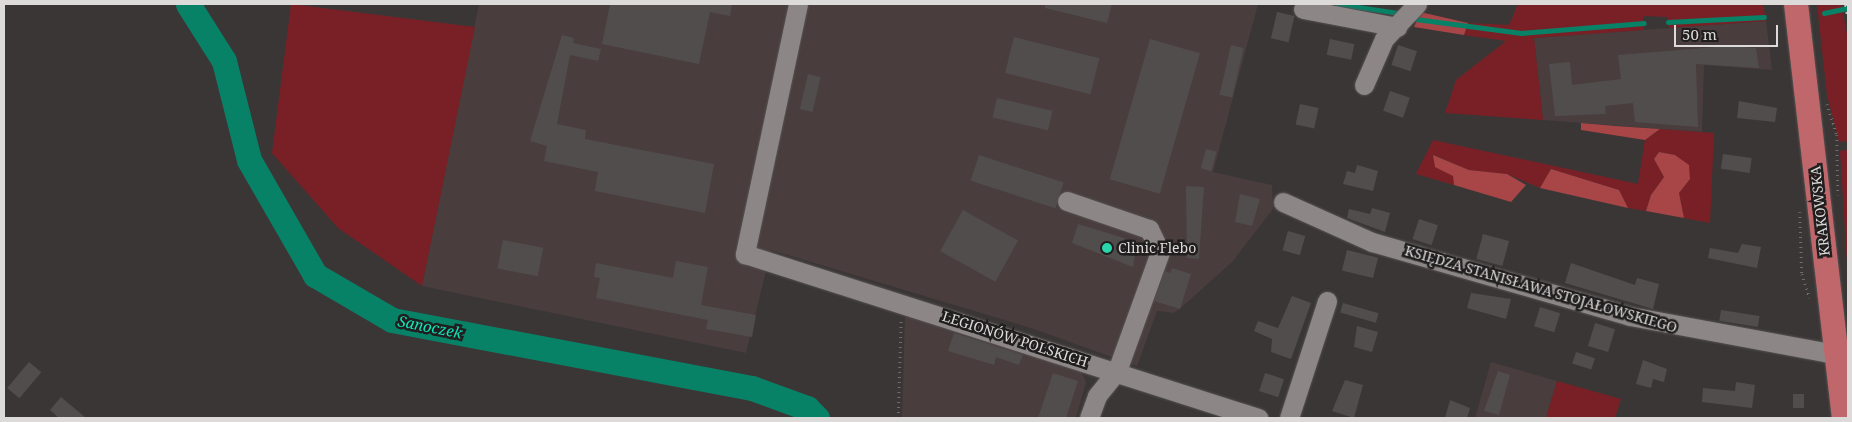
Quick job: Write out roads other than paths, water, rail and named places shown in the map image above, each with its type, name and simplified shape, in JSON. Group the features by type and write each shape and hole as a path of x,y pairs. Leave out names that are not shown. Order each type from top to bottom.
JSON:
{"main road":[{"name":"KRAKOWSKA","path":"1796,4 1835,354 1844,418"}],"street":[{"name":"LEGIONÓW POLSKICH","path":"798,4 746,254 1117,371 1258,418"},
{"path":"1364,86 1384,39 1417,4"},
{"path":"1303,10 1395,28"},
{"path":"1067,201 1138,223 1159,242 1159,262 1117,371 1097,396 1089,418"},
{"name":"KSIĘDZA STANISŁAWA STOJAŁOWSKIEGO","path":"1283,202 1372,242 1612,312 1711,335 1835,354"},
{"path":"1289,418 1328,301"}],"waterway":[{"name":"Sanoczek","path":"188,4 224,61 249,160 315,275 392,320 752,388 807,408 817,418"},
{"path":"1338,4 1399,13"},
{"path":"1824,13 1848,8"},
{"path":"1668,22 1764,17"},
{"path":"1416,19 1521,33 1644,23"}],"railway":[{"path":"1846,4 1848,15"}],"place":[{"name":"Clinic Flebo","path":"1107,248"}]}
